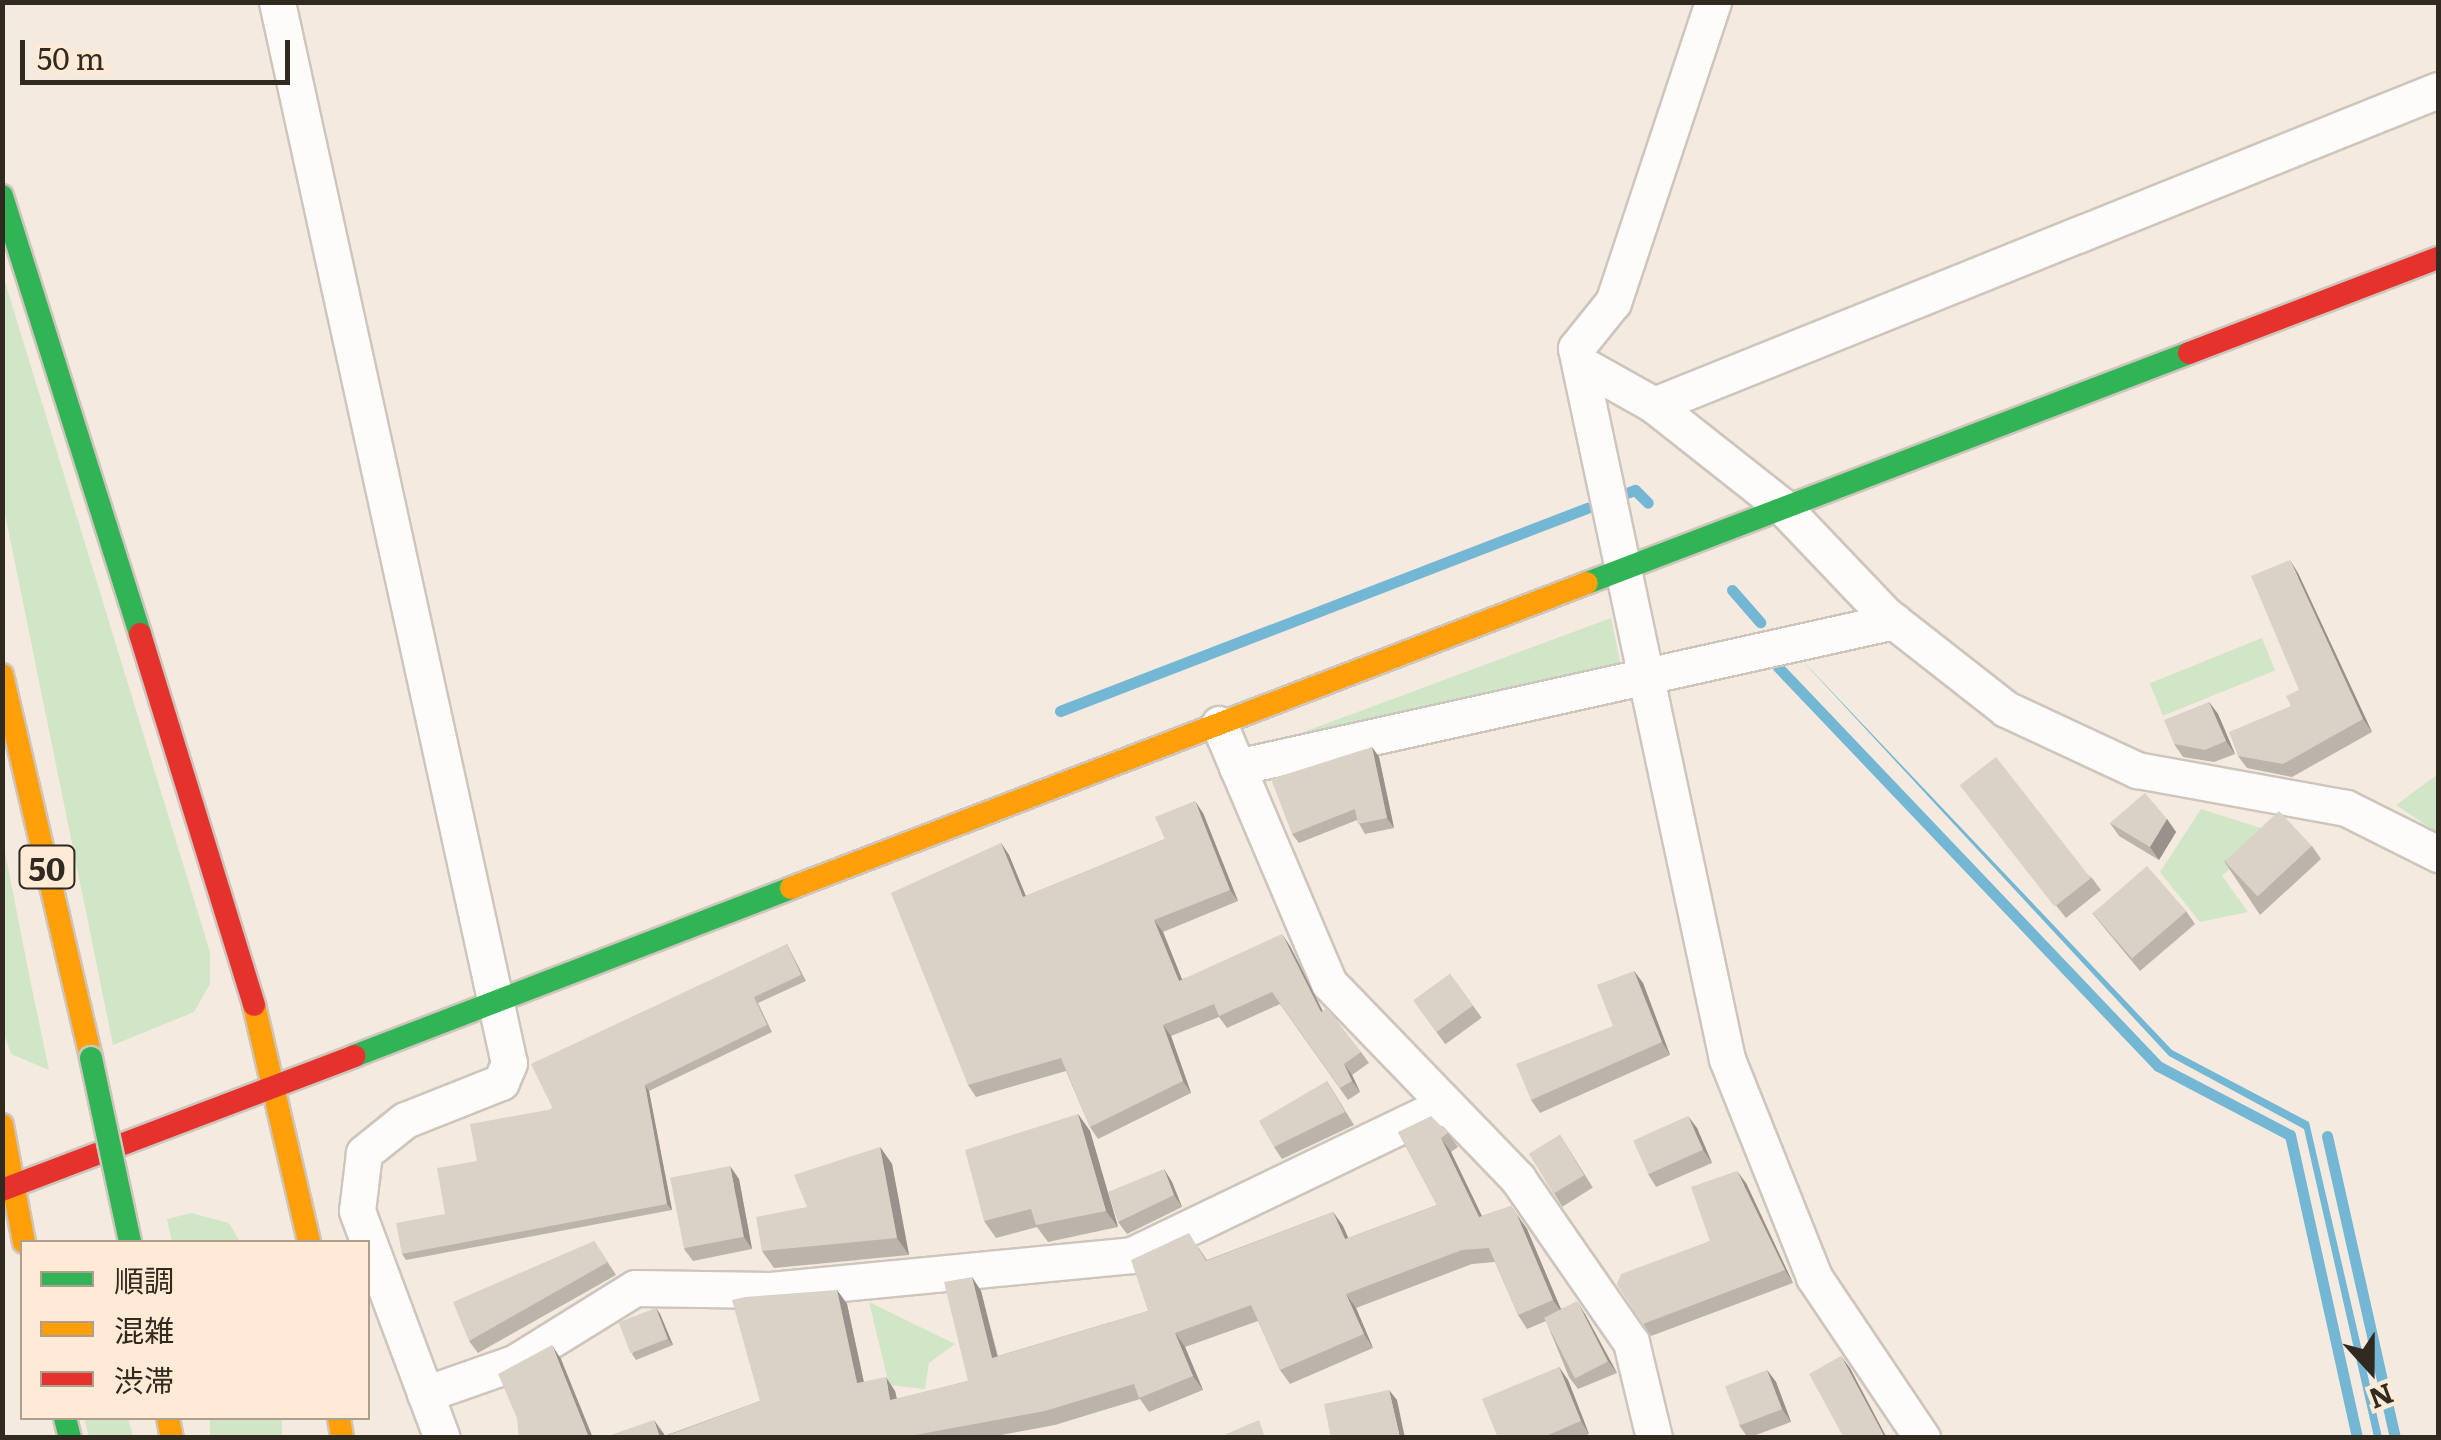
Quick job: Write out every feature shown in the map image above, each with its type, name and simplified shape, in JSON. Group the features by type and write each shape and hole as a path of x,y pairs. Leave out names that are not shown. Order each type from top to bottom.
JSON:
{"main road":[{"path":"2,196 278,1087 309,1240"},
{"path":"8,1188 498,1004 1622,572 1783,506 2438,258"},
{"name":"50","path":"2,675 130,1240"},
{"path":"2,1125 8,1188 23,1240"}],"street":[{"path":"278,2 509,1063 500,1082 405,1120 364,1154 357,1211 368,1240"},
{"path":"1713,2 1613,302 1576,348 1727,1059 1814,1277 1922,1438"},
{"path":"1654,405 2438,90"},
{"path":"1581,364 1654,405 1783,506 1894,622 2006,709 2138,770 2346,808 2438,854"},
{"path":"1237,767 1894,622"},
{"path":"1219,724 1329,984 1442,1106 1518,1178 1632,1342 1654,1438"},
{"path":"425,1394 514,1363 635,1288 770,1290 1132,1255 1442,1106"},
{"path":"370,1246 442,1438"}],"green space":[{"path":"2,272 210,952 210,984 194,1012 113,1045 3,504"},
{"path":"1611,618 1621,667 1263,747"},
{"path":"2262,638 2275,670 2163,716 2150,683"},
{"path":"2438,774 2438,833 2396,805"},
{"path":"2201,809 2270,831 2222,876 2248,912 2200,922 2160,872"},
{"path":"2,837 49,1070 11,1054 3,1031"},
{"path":"191,1213 229,1223 239,1240 172,1240 167,1219"},
{"path":"869,1302 955,1344 929,1363 925,1389 889,1385"},
{"path":"85,1420 129,1420 133,1437 89,1437"},
{"path":"210,1420 282,1420 282,1437 210,1437"}],"water":[{"path":"1798,656 2172,1050 2309,1122 2382,1437 2374,1437 2304,1129 2169,1056"}],"building":[{"path":"2290,560 2363,719 2283,764 2238,756 2229,732 2291,706 2286,696 2299,690 2251,576"},
{"path":"2209,702 2226,741 2205,750 2174,744 2164,720"},
{"path":"1372,747 1387,818 1358,824 1355,809 1292,834 1271,779"},
{"path":"1996,757 2091,878 2055,907 1960,785"},
{"path":"2145,793 2167,819 2150,847 2110,823"},
{"path":"1195,801 1230,890 1154,920 1179,981 1282,934 1321,1012 1327,1008 1361,1052 1344,1064 1352,1081 1340,1088 1272,992 1219,1016 1214,1004 1163,1025 1183,1081 1090,1127 1061,1058 968,1085 891,893 1001,843 1023,897 1165,839 1155,817"},
{"path":"2279,811 2312,846 2258,897 2225,861"},
{"path":"2147,866 2186,911 2132,959 2093,913"},
{"path":"787,944 801,975 754,997 767,1025 645,1085 667,1204 402,1254 396,1223 445,1214 437,1168 477,1161 470,1124 553,1109 531,1064"},
{"path":"1634,971 1662,1042 1531,1100 1516,1064 1613,1026 1597,985"},
{"path":"1450,974 1473,1006 1437,1032 1414,1000"},
{"path":"1327,1081 1345,1112 1274,1147 1259,1121"},
{"path":"1078,1114 1106,1211 1036,1225 1031,1209 984,1221 965,1150"},
{"path":"1431,1116 1448,1133 1441,1138 1479,1217 1511,1206 1517,1215 1553,1300 1518,1315 1489,1248 1462,1250 1346,1294 1364,1334 1280,1370 1251,1305 1175,1333 1193,1376 1139,1398 1134,1384 1045,1411 898,1438 661,1438 760,1401 732,1300 837,1290 857,1383 886,1377 890,1400 968,1381 944,1282 972,1277 992,1358 1148,1311 1131,1260 1189,1233 1206,1261 1333,1212 1345,1239 1437,1205 1398,1132"},
{"path":"1688,1116 1703,1150 1648,1174 1633,1140"},
{"path":"1560,1135 1584,1175 1553,1194 1529,1154"},
{"path":"880,1147 897,1238 762,1251 756,1217 807,1207 794,1175"},
{"path":"730,1166 744,1237 684,1248 670,1178"},
{"path":"1164,1169 1174,1195 1118,1222 1108,1192"},
{"path":"1737,1171 1785,1270 1643,1324 1617,1284 1621,1274 1710,1241 1691,1187"},
{"path":"594,1241 608,1262 469,1341 453,1302"},
{"path":"1577,1301 1608,1362 1575,1378 1544,1318"},
{"path":"656,1308 668,1339 630,1353 619,1322"},
{"path":"552,1345 589,1438 519,1438 517,1418 498,1374"},
{"path":"1841,1356 1885,1438 1844,1438 1809,1374"},
{"path":"1559,1367 1581,1421 1541,1438 1498,1438 1482,1399"},
{"path":"1767,1370 1782,1409 1740,1425 1725,1386"},
{"path":"1389,1390 1400,1438 1331,1438 1324,1404"},
{"path":"654,1420 660,1438 602,1438"},
{"path":"1259,1420 1265,1438 1217,1438"}],"waterway":[{"path":"1621,495 1635,490 1648,503"},
{"path":"1060,711 1587,508"},
{"path":"1732,590 1760,622"},
{"path":"1778,667 2158,1066 2290,1135 2357,1438"},
{"path":"2327,1136 2395,1438"}],"traffic: fast":[{"path":"2,196 140,634"},
{"path":"1587,583 2189,353"},
{"path":"354,1056 791,888"},
{"path":"91,1058 130,1240"},
{"path":"66,1420 70,1438"}],"traffic: slow":[{"path":"791,888 1587,583"},
{"path":"2,675 91,1058"},
{"path":"254,1005 309,1240"},
{"path":"2,1125 24,1240"},
{"path":"168,1420 172,1438"},
{"path":"339,1420 342,1438"}],"traffic: jam":[{"path":"2189,353 2438,258"},
{"path":"140,634 254,1005"},
{"path":"2,1190 354,1056"}]}
